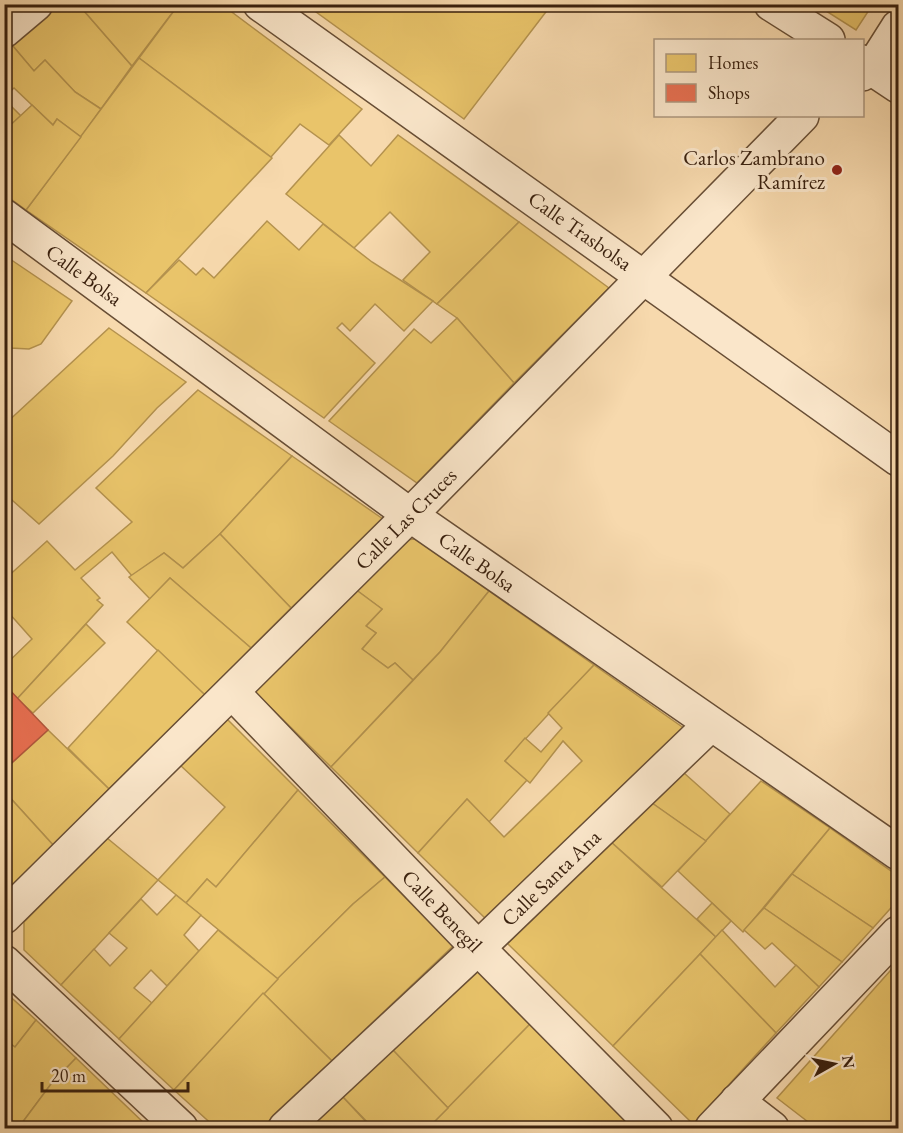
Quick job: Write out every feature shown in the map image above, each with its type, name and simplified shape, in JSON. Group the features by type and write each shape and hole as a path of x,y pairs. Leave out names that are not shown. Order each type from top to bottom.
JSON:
{"street":[{"path":"4,31 36,4"},
{"name":"Calle Trasbolsa","path":"260,4 898,459"},
{"path":"771,4 826,39"},
{"path":"874,73 898,27"},
{"name":"Calle Las Cruces","path":"4,917 410,515 801,117"},
{"name":"Calle Bolsa","path":"4,216 410,515 898,853"},
{"name":"Calle Benegil","path":"232,692 477,948 656,1128"},
{"name":"Calle Santa Ana","path":"285,1128 711,724"},
{"path":"712,1128 898,933"},
{"path":"4,962 181,1128"},
{"path":"737,1101 772,1128"}],"building: Homes":[{"path":"59,4 78,4 132,66 101,109 75,92 45,60 34,71 12,45"},
{"path":"78,4 179,4 132,66"},
{"path":"179,4 221,4 362,109 329,145 300,124 271,157 139,58"},
{"path":"305,4 552,4 464,119"},
{"path":"815,4 873,4 856,30"},
{"path":"12,45 34,71 45,60 75,92 101,109 81,137 57,119 53,125 14,88 4,97 4,51"},
{"path":"139,58 272,158 146,293 26,210"},
{"path":"4,99 21,116 4,131"},
{"path":"32,105 53,125 57,119 81,137 26,210 4,194 4,131"},
{"path":"339,135 371,166 398,135 519,222 437,304 403,280 430,252 390,212 354,248 286,194"},
{"path":"267,221 299,250 323,224 372,262 433,301 404,331 375,304 350,331 342,323 337,328 375,363 324,418 146,293 179,260 196,275 203,268 214,278"},
{"path":"519,222 609,288 514,383 457,318 437,304"},
{"path":"4,255 72,301 41,344 29,349 10,348 4,345"},
{"path":"457,318 514,383 417,483 329,421 414,329 431,343"},
{"path":"109,328 186,382 157,408 113,456 39,524 4,493 4,425"},
{"path":"198,390 292,456 220,534 183,568 164,553 132,576 112,552 81,578 100,598 97,600 103,605 17,699 4,684 4,666 32,639 8,612 4,615 4,580 47,541 75,570 132,522 96,488"},
{"path":"292,456 383,519 291,608 220,534"},
{"path":"220,534 291,608 251,648 170,578 150,599 129,577 164,553 183,568"},
{"path":"415,539 489,591 440,652 413,680 395,663 388,668 362,649 376,633 366,626 382,609 355,589 405,540"},
{"path":"170,578 251,648 205,695 127,622"},
{"path":"355,589 382,609 366,626 376,633 362,649 388,668 395,663 413,680 331,767 254,691"},
{"path":"489,591 594,665 505,761 527,780 489,822 467,799 418,853 331,767 440,652"},
{"path":"86,624 105,643 33,713 17,699"},
{"path":"158,650 205,695 109,789 68,748"},
{"path":"594,665 688,731 487,920 418,853 467,799 504,837 582,761 563,741 530,783 505,761 525,738 541,752 562,728 548,713"},
{"path":"226,718 298,790 216,887 207,879 186,903 158,880 225,807 180,765"},
{"path":"48,730 109,789 54,846 4,791 4,770"},
{"path":"684,773 730,814 706,841 652,803"},
{"path":"761,781 830,828 743,932 678,871"},
{"path":"298,790 385,877 353,904 278,979 186,903 207,879 216,887"},
{"path":"4,791 54,846 4,896"},
{"path":"652,803 706,841 662,887 611,842"},
{"path":"830,828 898,876 898,900 873,928 792,874"},
{"path":"107,838 158,880 61,985 24,950 24,922"},
{"path":"611,842 716,937 613,1046 506,942"},
{"path":"792,874 873,928 842,962 764,908"},
{"path":"385,877 453,946 332,1061 263,993 353,904"},
{"path":"176,895 201,915 184,935 199,951 167,986 151,970 134,988 152,1003 119,1039 61,985 94,949 110,966 127,948 109,933 141,899 157,915"},
{"path":"712,903 731,921 716,937 697,919"},
{"path":"764,908 842,962 819,987 772,943 765,949 744,930"},
{"path":"218,930 278,979 174,1090 119,1039"},
{"path":"722,930 775,987 796,965 819,987 776,1033 700,954"},
{"path":"700,954 776,1033 693,1124 613,1046"},
{"path":"898,962 898,1128 816,1128 777,1098"},
{"path":"475,969 530,1024 448,1108 391,1048"},
{"path":"4,991 36,1020 15,1047 8,1042 4,1045"},
{"path":"263,993 332,1061 262,1128 216,1128 174,1090"},
{"path":"36,1020 76,1058 51,1084 19,1127 4,1113 4,1045 8,1042 15,1047"},
{"path":"530,1024 635,1127 428,1128"},
{"path":"391,1048 448,1108 428,1128 373,1128 341,1095"},
{"path":"76,1058 145,1124 141,1128 19,1127 51,1084"},
{"path":"341,1095 369,1125 366,1128 306,1128"},
{"path":"4,1113 19,1127 18,1128 4,1128"}],"building: Shops":[{"path":"4,684 48,730 4,770"}],"place":[{"name":"Carlos Zambrano Ramírez","path":"837,170"}]}
